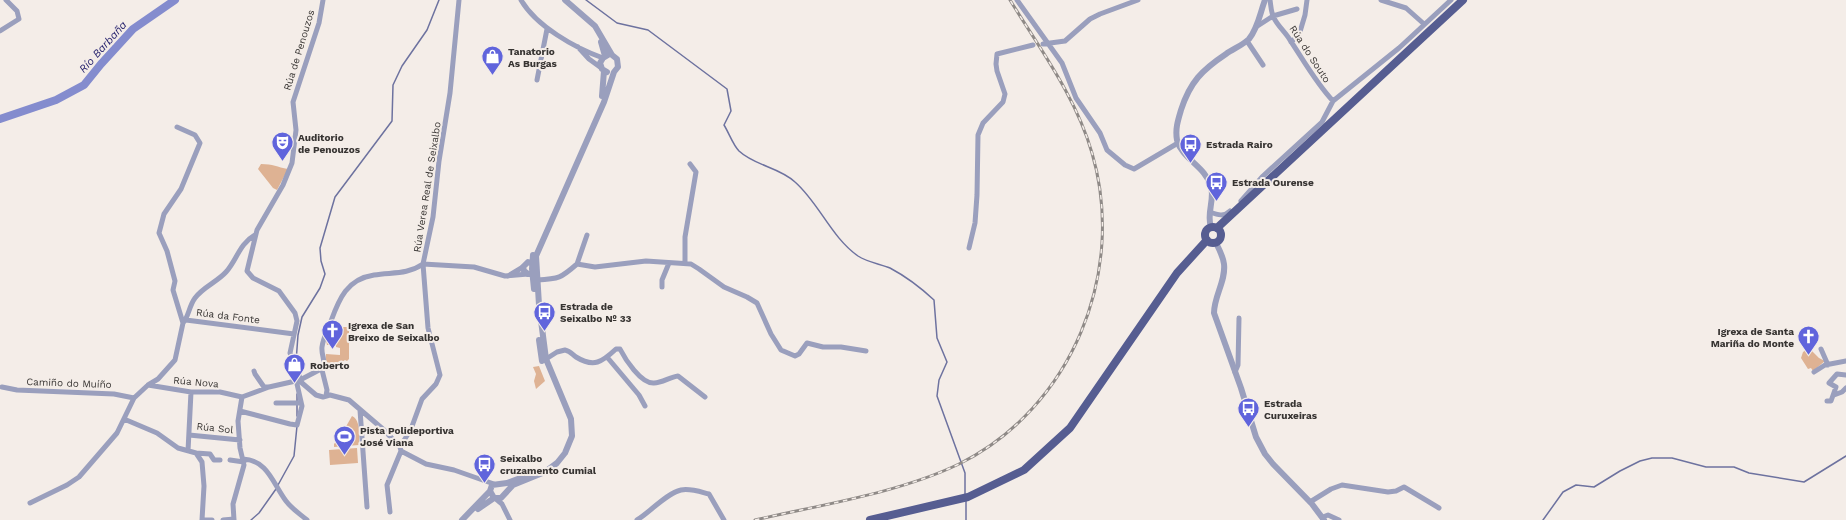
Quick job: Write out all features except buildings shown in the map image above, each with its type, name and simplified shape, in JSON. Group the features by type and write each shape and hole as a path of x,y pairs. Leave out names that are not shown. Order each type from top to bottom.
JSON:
{"main road":[{"path":"870,520 968,497 1024,470 1070,428 1177,272 1207,240 1206,231 1214,228 1463,0"},
{"path":"1207,240 1211,243 1216,243 1221,236 1214,228"}],"street":[{"path":"0,31 19,20 17,11 6,0"},
{"name":"Rúa de Penouzos","path":"300,380 290,355 297,321 292,308 279,291 253,278 247,271 255,236 262,218 283,185 292,163 296,130 293,102 319,23 323,0"},
{"name":"Rúa Verea Real de Seixalbo","path":"400,449 411,429 422,399 436,384 440,375 428,328 423,264 432,223 439,161 450,93 459,0"},
{"path":"522,0 536,19 547,29 604,57 612,55"},
{"path":"508,276 529,264 600,104 604,86 602,69 604,57 602,43 594,30 560,0"},
{"path":"565,0 598,30 612,55 617,59 618,67 614,72 604,102 536,256 524,271 555,280 566,274 577,264 587,235"},
{"path":"1017,0 1049,43 1065,70 1076,98 1100,133 1107,150 1125,165 1134,169 1178,143"},
{"path":"1043,44 1066,41 1090,19 1138,0"},
{"path":"1291,42 1299,35 1307,0"},
{"path":"1381,0 1406,8 1424,24"},
{"path":"1210,212 1219,215 1226,214 1243,199 1263,176 1322,122 1333,102 1399,48 1451,0"},
{"path":"1214,228 1209,221 1213,196 1209,182 1206,175 1184,153 1178,143 1176,126 1186,94 1191,85 1221,57 1247,40 1255,32 1265,1"},
{"path":"1265,1 1273,16"},
{"path":"1256,27 1273,16 1297,9"},
{"name":"Rúa do Souto","path":"1273,16 1319,86 1333,102"},
{"path":"537,80 547,29"},
{"path":"1247,40 1263,66"},
{"path":"577,45 588,58 602,69 614,72"},
{"path":"970,248 976,209 978,135 983,123 1003,102 1005,94 997,72 997,54 1033,45"},
{"path":"177,126 188,130 195,135 200,143 180,189 164,214 159,233 167,251 174,281 173,290 184,322"},
{"path":"685,263 685,237 696,172 690,164"},
{"path":"184,322 196,297 227,271 240,249 249,238 255,236"},
{"path":"1216,243 1224,264 1222,282 1214,304 1214,314 1235,372 1252,428 1265,454 1310,502 1323,519 1328,515 1339,520"},
{"path":"462,520 492,486 548,466 561,454 567,440 567,421 543,363 538,332 534,275 536,256"},
{"path":"577,264 595,267 646,261 669,264 685,263 699,269 724,287 757,303 781,350 788,354 795,356 799,354 807,343 866,351"},
{"path":"326,396 327,390 322,370 325,363 322,352 324,339 339,301 350,285 358,280 373,275 403,273 423,264 474,267 508,276 534,275"},
{"path":"529,264 534,275 545,357"},
{"path":"662,287 662,280 669,264"},
{"path":"1235,372 1238,365 1239,318"},
{"name":"Rúa da Fonte","path":"30,503 67,485 78,477 117,433 134,398 148,385 158,379 175,360 184,322 294,334"},
{"path":"467,520 483,504 500,497 512,486 552,468 565,453 571,440 571,419 545,357 542,349 541,335 538,332"},
{"path":"545,357 565,350 590,364 597,363 616,349 620,349 628,363 647,381 654,384 678,376 706,397"},
{"path":"1821,349 1828,365"},
{"path":"607,357 639,395 645,406"},
{"path":"1814,372 1825,365 1846,361"},
{"path":"223,520 234,520 233,504 244,460 238,419 242,396 268,387 300,380 322,370"},
{"path":"254,371 264,387 268,387"},
{"path":"1827,401 1831,401 1834,395 1836,387 1829,383 1834,376 1837,374 1846,375"},
{"path":"300,380 316,395 323,397 330,395 349,400 384,430 400,449 426,464 454,470 492,486 504,488 500,497"},
{"path":"240,411 290,424 297,424 302,406 297,384 300,380"},
{"name":"Rúa Nova","path":"148,385 191,392 220,392 242,396"},
{"name":"Camiño do Muíño","path":"2,387 17,390 114,394 134,398"},
{"path":"1834,395 1842,392 1846,388"},
{"path":"188,451 191,392"},
{"path":"276,404 301,403"},
{"path":"360,410 367,506"},
{"path":"124,419 139,424 157,433 178,448 196,453 210,454 214,460 220,460"},
{"name":"Rúa Sol","path":"189,434 240,440"},
{"path":"390,512 387,485 400,449"},
{"path":"196,453 202,462 204,486 202,520 212,520"},
{"path":"230,460 253,460 262,465 285,500 293,509 307,520"},
{"path":"1310,502 1331,489 1342,485 1388,492 1396,491 1402,487 1410,490 1438,508"},
{"path":"492,486 500,497 510,520"},
{"path":"637,520 669,496 681,490 690,490 709,494 724,520"}],"shaded area":[{"path":"261,164 288,169 277,190 273,188 258,169"},
{"path":"330,327 349,327 349,359 335,366 325,364 326,354 340,355 340,348 336,347 336,345 327,345 326,340"},
{"path":"1809,348 1819,358 1825,361 1813,371 1811,368 1808,369 1801,358 1803,352"},
{"path":"539,366 545,381 536,389 534,381 536,374 533,367"},
{"path":"352,416 357,421 358,425 359,445 334,447 334,444 340,437"},
{"name":"Pista Polideportiva José Viana","path":"357,448 358,463 330,465 329,450"}],"waterway":[{"name":"Río Barbaña","path":"0,119 56,100 84,85 133,29 175,0"},
{"path":"296,362 298,335 302,317 320,288 325,274 321,261 320,248 335,197 392,121 393,85 402,66 427,30 439,0"},
{"path":"586,0 617,23 648,30 727,89 731,111 724,125 739,151 752,160 782,173 795,182 811,200 840,239 858,256 896,271 913,282 934,300 937,338 947,362 939,380 937,396 965,473 965,494"},
{"path":"297,394 297,416"},
{"path":"278,485 294,456 297,426"},
{"path":"1543,520 1563,492 1576,485 1594,487 1620,471 1640,461 1652,458 1672,458 1706,467 1734,467 1749,473 1804,482 1846,456"},
{"path":"251,520 259,513 276,489"},
{"path":"966,500 966,520"}],"railway":[{"path":"755,520 885,491 936,474 959,464 999,439 1032,409 1060,372 1081,332 1095,289 1102,244 1101,198 1092,153 1077,112 1067,93 1010,0"}],"place":[{"name":"Tanatorio As Burgas","path":"493,76"},
{"name":"Auditorio de Penouzos","path":"282,162"},
{"name":"Estrada Rairo","path":"1190,164"},
{"name":"Estrada Ourense","path":"1217,202"},
{"name":"Estrada de Seixalbo Nº 33","path":"545,332"},
{"name":"Igrexa de San Breixo de Seixalbo","path":"332,350"},
{"name":"Igrexa de Santa Mariña do Monte","path":"1809,356"},
{"name":"Roberto","path":"294,384"},
{"name":"Estrada Curuxeiras","path":"1249,428"},
{"name":"Pista Polideportiva José Viana","path":"344,456"},
{"name":"Seixalbo cruzamento Cumial","path":"485,484"}]}
